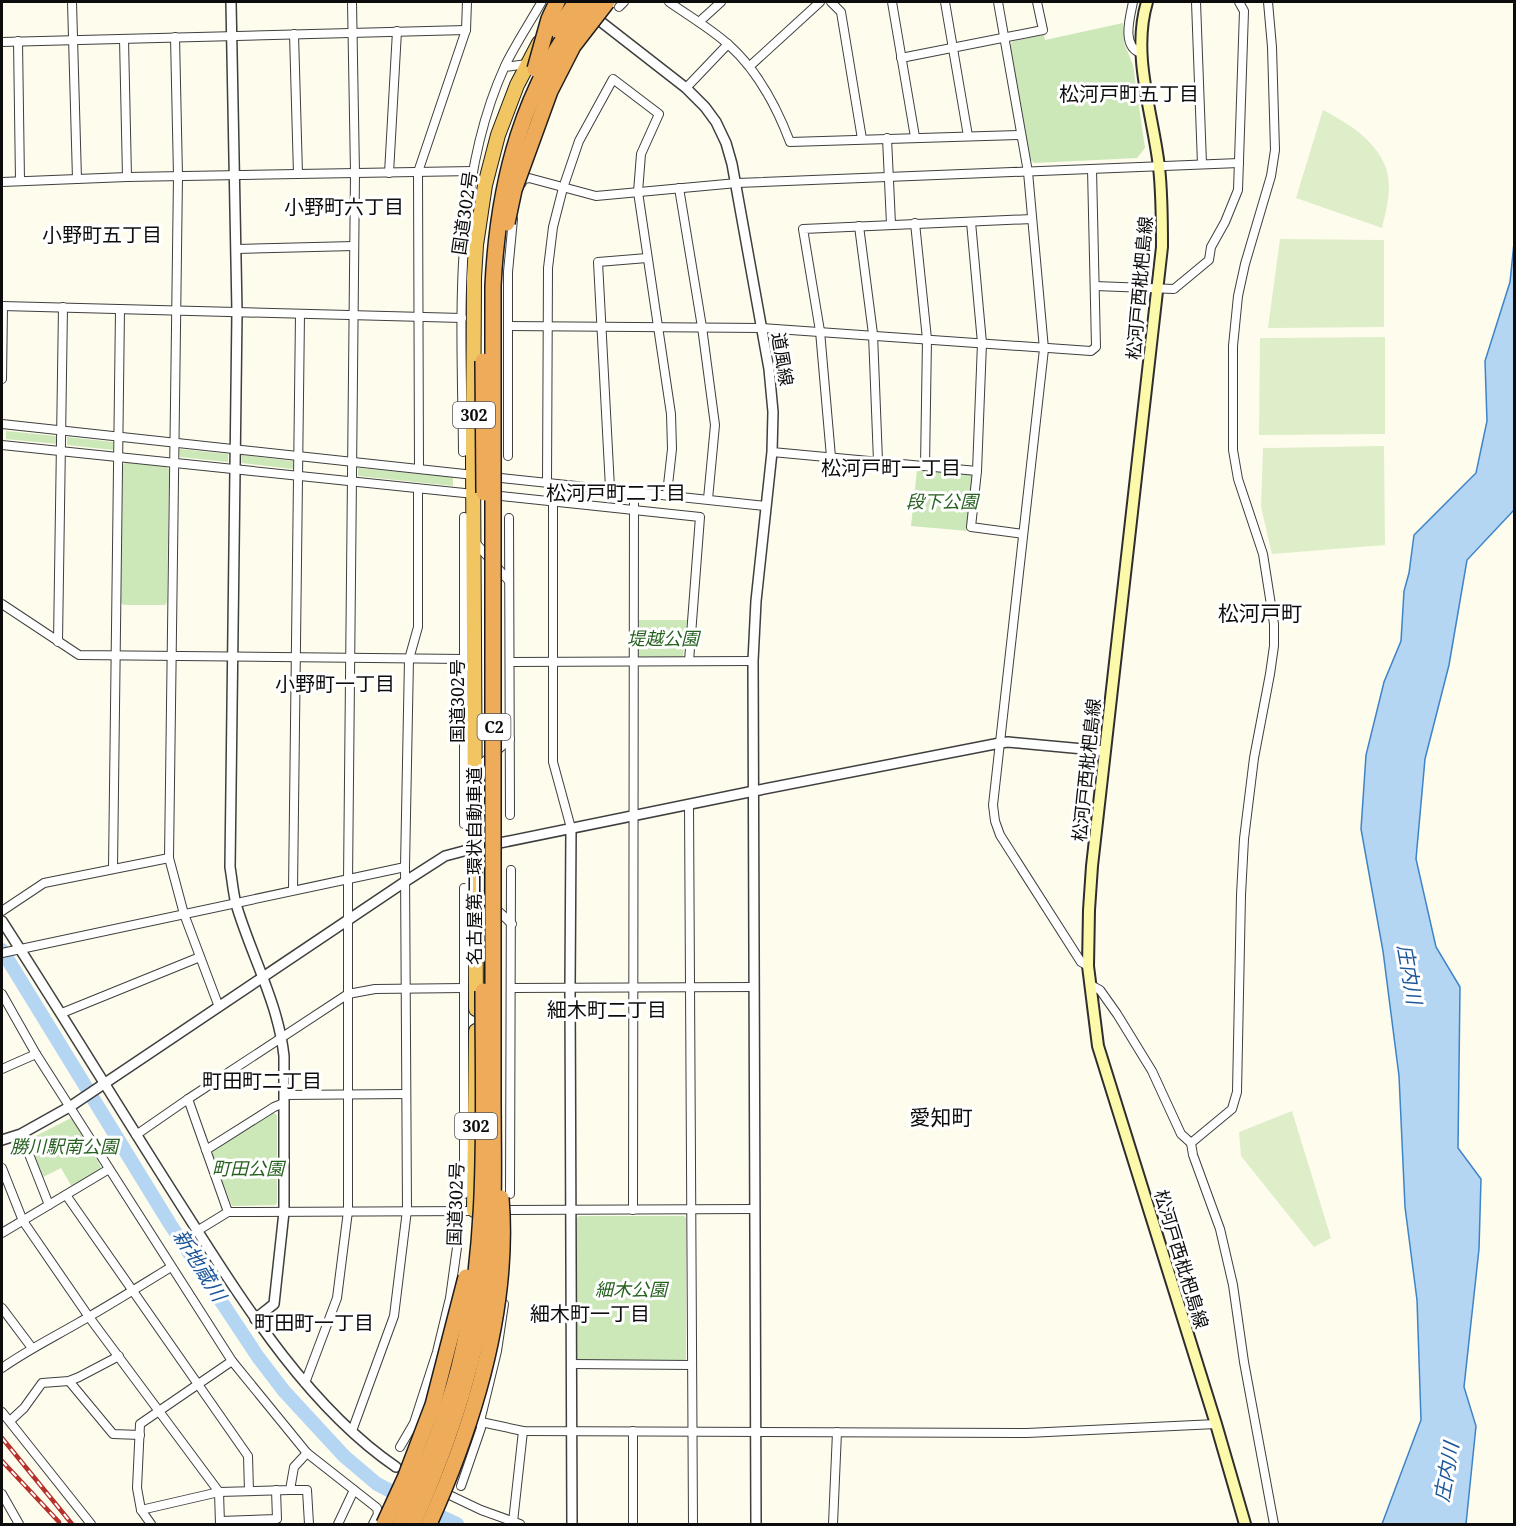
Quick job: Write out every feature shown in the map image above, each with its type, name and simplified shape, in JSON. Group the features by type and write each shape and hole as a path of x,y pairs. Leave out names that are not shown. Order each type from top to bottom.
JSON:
{"highway":[{"path":"531,67 557,2"},
{"name":"国道302号","path":"396,1522 443,1398 460,1331 470,1274 474,1211 469,1151 476,1119 470,938 470,889 475,848 475,770 469,583 474,541 474,278 479,212 498,135 566,2"},
{"name":"名古屋第二環状自動車道","path":"413,1524 438,1467 459,1408 478,1334 490,1256 492,1215 488,1096 483,408 486,238 499,164 531,67 576,2"},
{"name":"名古屋第二環状自動車道","path":"396,1522 426,1466 448,1406 466,1331 477,1260 481,1212 488,1096 493,286 496,239 508,167 519,130 543,74 564,36 590,2"},
{"path":"494,409 500,286 514,190 550,91 573,46 617,3"},
{"path":"384,1524 406,1476 433,1405 466,1278 488,1096"},
{"path":"429,1524 451,1475 473,1410 497,1300 502,1262 503,1215 488,1096"}],"main road":[{"name":"松河戸西枇杷島線","path":"1147,2 1141,53 1159,167 1162,247 1090,888 1088,966 1098,1046 1245,1524"}],"street":[{"path":"72,2 77,179"},
{"path":"231,2 237,312 230,867 236,903 274,1005 282,1038 284,1099 284,1212 274,1304 255,1319"},
{"path":"305,1383 338,1298 348,1211 351,461 356,173 352,2"},
{"path":"419,468 418,172 466,30 467,2"},
{"name":"道風線","path":"576,2 686,88 716,122 726,143 737,183 769,369 773,412 772,452 756,601 753,661 756,1524"},
{"path":"669,2 728,44 750,66 779,115 790,142 1022,135"},
{"path":"699,22 721,2"},
{"path":"750,66 820,2"},
{"path":"831,2 841,12 862,139"},
{"path":"892,2 915,137"},
{"path":"945,2 968,136"},
{"path":"998,2 1028,172 1044,349 993,805 1000,835 1081,962 1088,966"},
{"path":"901,58 1043,30 1037,2"},
{"path":"1133,2 1130,45 1141,53"},
{"path":"1196,2 1202,165"},
{"path":"1095,286 1174,289 1209,260 1211,247 1225,222 1238,189 1242,126 1244,11 1239,2"},
{"path":"1191,1143 1232,1108 1237,1092 1244,839 1254,758 1274,646 1272,614 1263,554 1238,479 1233,450 1233,346 1238,296 1253,233 1271,176 1275,150 1272,47 1268,2"},
{"path":"463,453 462,318 465,244 473,171 487,118 505,67 541,3"},
{"path":"2,42 466,30"},
{"path":"389,173 397,32"},
{"path":"294,34 298,174"},
{"path":"175,37 178,176 169,858 184,914 219,1006"},
{"path":"124,39 127,177"},
{"path":"18,41 20,181"},
{"path":"686,88 728,44"},
{"path":"505,67 531,67"},
{"path":"547,482 548,268 553,227 579,141 613,79 660,114 641,154 638,192 673,433 667,494"},
{"path":"887,138 891,224"},
{"path":"508,456 508,272 511,235 520,185 524,179 529,178 563,189 596,196 737,183 1239,163"},
{"path":"508,326 761,328 873,334 1091,351 1096,347 1092,169"},
{"path":"2,182 235,174 473,171"},
{"path":"679,188 702,327 715,425 708,499"},
{"path":"831,457 820,331 803,229 1032,219"},
{"path":"971,222 982,343 977,471 971,527 1023,534"},
{"path":"915,224 927,339 925,466"},
{"path":"859,226 873,334 878,461"},
{"path":"237,249 354,246"},
{"path":"610,488 598,262 647,258"},
{"path":"2,379 2,306 462,318"},
{"path":"58,642 63,307"},
{"path":"113,868 120,309"},
{"path":"293,891 300,314"},
{"path":"474,392 508,364"},
{"path":"2,424 765,506"},
{"path":"2,445 700,517 689,661"},
{"path":"772,452 977,471"},
{"path":"352,1431 394,1316 407,1210 405,867 409,659 418,627 418,489"},
{"path":"633,491 633,1210"},
{"path":"553,501 553,762 571,828 572,1524"},
{"path":"464,517 469,583 464,659 464,824"},
{"path":"509,518 510,815"},
{"path":"474,541 509,581"},
{"path":"2,604 79,655 464,659"},
{"path":"510,662 753,661"},
{"path":"475,770 510,739"},
{"path":"2,1140 21,1134 71,1106 445,856 571,828 1000,743 1105,751"},
{"path":"464,786 475,800"},
{"path":"689,805 693,1524"},
{"path":"2,911 44,883 169,858"},
{"path":"2,953 405,867"},
{"path":"510,1194 511,870"},
{"path":"470,889 512,924"},
{"path":"2,921 17,950 62,1013 136,1135 255,1319 305,1383 372,1451 413,1480 516,1523 523,1431"},
{"path":"464,1194 469,1151 464,988 470,938"},
{"path":"62,1013 200,957"},
{"path":"1090,985 1100,990 1117,1014 1152,1071 1181,1134 1191,1143 1193,1155 1220,1229 1233,1285 1244,1362 1274,1524"},
{"path":"512,988 754,987"},
{"path":"136,1135 348,994 375,988 464,988"},
{"path":"2,994 36,1054 232,1361 307,1453 377,1508 378,1514 373,1524"},
{"path":"2,1069 36,1054"},
{"path":"206,1150 284,1099 348,1094 406,1094"},
{"path":"188,1099 228,1212"},
{"path":"476,1119 511,1103"},
{"path":"21,1134 49,1205"},
{"path":"2,1168 23,1221 89,1317 219,1492 220,1523 277,1519 276,1490"},
{"path":"2,1233 109,1169"},
{"path":"66,1195 197,1387 248,1456 249,1491"},
{"path":"197,1230 228,1212 754,1209"},
{"path":"461,1486 481,1422 493,1372 504,1299 508,1232"},
{"path":"400,1447 414,1423 435,1359 450,1298 459,1233"},
{"path":"2,1368 171,1267"},
{"path":"470,1274 504,1299"},
{"path":"450,1298 467,1291"},
{"path":"2,1308 32,1348"},
{"path":"10,1421 24,1408 42,1383 69,1381 119,1356"},
{"path":"435,1359 442,1370 439,1389 443,1398 493,1372"},
{"path":"151,1524 141,1510 137,1488 140,1424 232,1361"},
{"path":"571,1364 692,1365"},
{"path":"69,1381 113,1434 140,1435"},
{"path":"2,1412 91,1524"},
{"path":"481,1422 523,1431 837,1432 1027,1432 1216,1424"},
{"path":"633,1431 633,1524"},
{"path":"833,1524 837,1432"},
{"path":"290,1490 294,1467 307,1453"},
{"path":"141,1510 219,1492 307,1490 309,1524"},
{"path":"338,1524 354,1490"},
{"path":"2,1494 19,1524"}],"green space":[{"path":"1123,23 1124,43 1133,65 1145,148 1137,158 1034,163 1030,159 1010,45 1013,41 1044,35 1045,40"},
{"path":"1323,110 1357,131 1376,150 1383,161 1389,187 1382,228 1296,198"},
{"path":"1280,239 1384,240 1384,327 1268,328"},
{"path":"1385,337 1385,434 1259,435 1260,338"},
{"path":"6,431 56,436 57,444 6,439"},
{"path":"67,437 113,442 113,450 67,445"},
{"path":"1384,446 1385,545 1272,554 1261,507 1263,448"},
{"path":"179,449 228,454 228,462 180,457"},
{"path":"242,455 293,461 293,469 242,463"},
{"path":"126,462 169,469 167,602 165,605 124,605 121,603 123,465"},
{"path":"358,468 453,477 453,486 358,476"},
{"name":"段下公園","path":"917,470 971,475 973,478 968,531 911,526"},
{"name":"堤越公園","path":"639,620 687,620 683,657 638,657"},
{"path":"1292,1111 1331,1238 1314,1247 1241,1156 1239,1132"},
{"name":"町田公園","path":"272,1112 277,1115 277,1203 275,1205 232,1206 212,1155 213,1151"},
{"name":"勝川駅南公園","path":"73,1117 102,1169 72,1187 61,1168 43,1177 28,1140"},
{"name":"細木公園","path":"579,1216 684,1216 686,1218 686,1359 683,1361 576,1360 577,1218"}],"water":[{"name":"庄内川","path":"1514,243 1514,510 1467,560 1449,665 1425,759 1416,859 1436,947 1460,987 1458,1148 1481,1179 1479,1249 1464,1387 1476,1426 1466,1524 1382,1524 1421,1420 1417,1300 1405,1207 1399,1076 1383,951 1361,829 1366,755 1384,682 1401,641 1404,591 1414,535 1476,473 1487,421 1485,361 1510,282"}],"waterway":[{"name":"新地蔵川","path":"2,950 170,1224 258,1357 284,1391 344,1456 377,1484 406,1499"},
{"name":"新地蔵川","path":"425,1509 457,1524"}],"railway":[{"path":"2,1438 72,1524"},
{"path":"2,1461 59,1522"}],"district":[{"name":"松河戸町五丁目","path":"1129,93"},
{"name":"小野町六丁目","path":"344,206"},
{"name":"小野町五丁目","path":"102,234"},
{"name":"松河戸町一丁目","path":"891,467"},
{"name":"松河戸町二丁目","path":"616,492"},
{"name":"松河戸町","path":"1260,613"},
{"name":"小野町一丁目","path":"335,683"},
{"name":"細木町二丁目","path":"607,1009"},
{"name":"町田町二丁目","path":"262,1080"},
{"name":"愛知町","path":"941,1117"},
{"name":"細木町一丁目","path":"590,1313"},
{"name":"町田町一丁目","path":"314,1322"}]}
